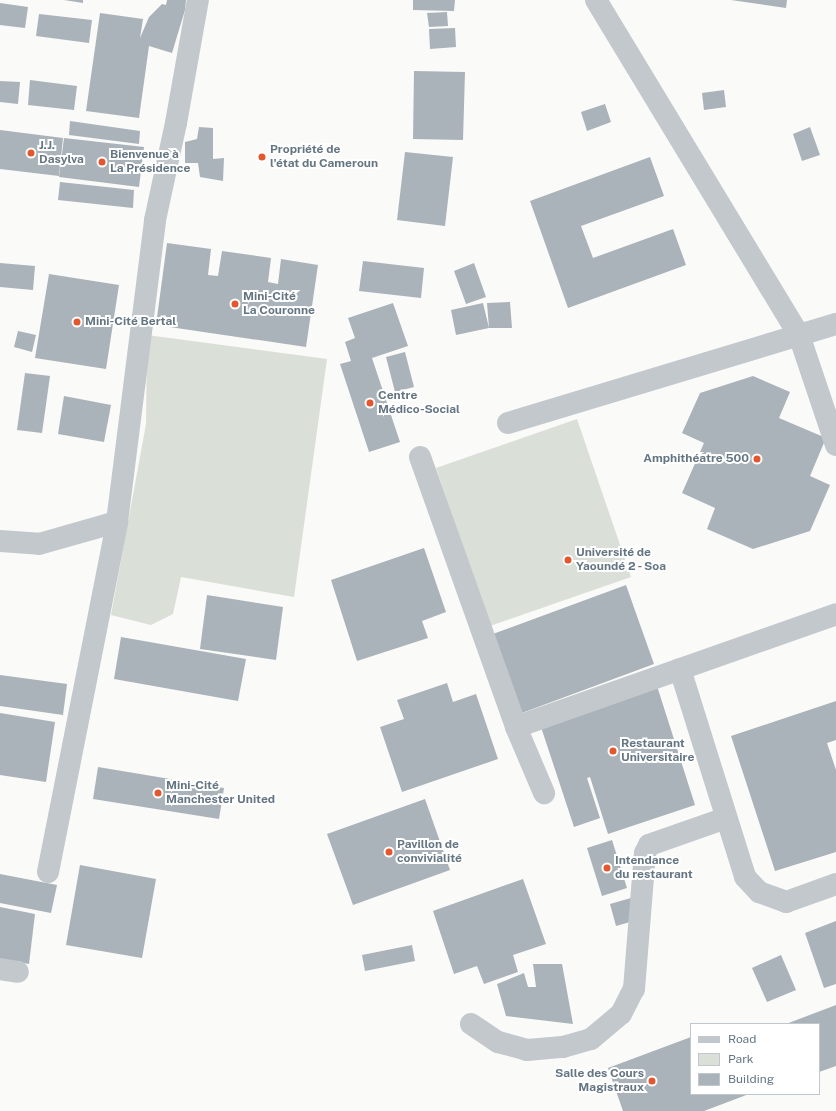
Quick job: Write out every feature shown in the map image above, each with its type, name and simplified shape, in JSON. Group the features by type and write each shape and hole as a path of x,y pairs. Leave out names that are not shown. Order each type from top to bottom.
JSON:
{"street":[{"path":"48,872 117,522 154,220 176,123 198,0"},
{"path":"596,0 798,335 836,445"},
{"path":"508,423 836,324"},
{"path":"420,457 516,727 544,793"},
{"path":"0,541 39,544 117,522"},
{"path":"516,727 836,614"},
{"path":"680,669 745,876 759,892 786,902 836,884"},
{"path":"471,1024 498,1042 527,1050 563,1047 591,1039 621,1014 634,989 646,853 649,845 726,818"}],"green space":[{"path":"147,335 327,359 294,597 181,577 173,614 151,625 111,615 146,424"},
{"path":"577,419 631,577 490,626 436,468"}],"building":[{"path":"64,0 83,0 83,3"},
{"path":"167,0 186,0 185,10 172,53 149,46 139,118 86,111 100,13 143,19 140,38 149,17 162,4 166,5"},
{"path":"413,0 455,0 454,11 413,10"},
{"path":"731,0 787,0 786,8"},
{"path":"0,3 28,7 25,28 0,25"},
{"path":"447,12 448,26 429,27 427,13"},
{"path":"39,14 92,20 89,43 36,36"},
{"path":"455,28 456,47 430,49 429,29"},
{"path":"414,71 465,72 463,140 413,139"},
{"path":"30,80 77,86 74,110 28,105"},
{"path":"0,81 20,82 18,104 0,102"},
{"path":"724,90 726,107 704,110 702,93"},
{"path":"605,104 611,122 587,131 581,112"},
{"path":"70,121 140,131 139,144 69,135"},
{"path":"199,127 213,128 213,159 224,158 223,181 200,177 198,163 185,163 185,142 197,139"},
{"path":"810,127 820,155 802,161 793,134"},
{"name":"J.J. Dasylva","path":"0,130 63,138 59,176 0,169"},
{"name":"Bienvenue à La Présidence","path":"64,138 144,147 139,187 59,177"},
{"path":"405,152 453,157 445,226 397,220"},
{"path":"650,157 664,196 581,226 593,258 673,229 686,265 568,308 530,201"},
{"path":"60,182 134,190 133,208 58,200"},
{"name":"Mini-Cité La Couronne","path":"167,243 211,249 208,275 218,276 222,251 271,258 268,282 278,284 281,259 318,265 306,347 156,325"},
{"path":"363,261 424,268 421,298 359,291"},
{"path":"0,263 35,266 33,290 0,287"},
{"path":"474,263 486,297 466,304 454,271"},
{"name":"Mini-Cité Bertal","path":"49,274 119,285 106,369 35,358"},
{"path":"510,302 512,328 489,328 487,303"},
{"name":"Centre Médico-Social","path":"393,303 408,346 372,358 400,442 369,452 340,364 351,361 345,342 355,338 348,318"},
{"path":"483,303 489,328 456,335 451,310"},
{"path":"18,331 36,335 32,352 14,347"},
{"path":"405,352 414,387 395,392 386,357"},
{"path":"25,373 50,376 42,433 17,430"},
{"name":"Amphithéatre 500","path":"753,376 790,392 779,418 826,438 810,476 830,485 810,531 753,549 707,529 715,508 682,493 704,443 682,433 700,393"},
{"path":"64,396 111,405 104,442 58,434"},
{"path":"424,548 446,612 422,621 428,638 357,661 331,580"},
{"path":"626,585 654,664 519,714 490,635"},
{"path":"207,595 283,607 276,660 200,649"},
{"path":"121,637 246,659 238,701 114,679"},
{"path":"0,675 67,684 63,715 0,706"},
{"path":"447,683 453,702 476,694 498,759 402,792 380,727 404,719 397,700"},
{"name":"Restaurant Universitaire","path":"657,686 695,805 608,834 590,777 587,778 600,818 574,827 540,724"},
{"path":"836,701 836,740 827,743 836,770 836,852 775,871 731,736"},
{"path":"0,713 55,722 46,782 0,775"},
{"name":"Mini-Cité Manchester United","path":"98,767 224,788 219,819 93,799"},
{"name":"Pavillon de convivialité","path":"425,799 450,870 353,905 327,834"},
{"name":"Intendance du restaurant","path":"612,840 627,888 602,896 587,848"},
{"path":"80,865 156,879 142,958 66,945"},
{"path":"0,874 57,885 51,913 0,903"},
{"path":"523,879 546,944 513,955 518,972 484,984 477,966 454,974 433,911"},
{"path":"631,898 637,920 616,926 610,904"},
{"path":"0,907 35,914 29,964 0,959"},
{"path":"836,921 836,984 824,988 805,933"},
{"path":"412,945 415,961 365,971 362,955"},
{"path":"781,955 796,990 767,1002 752,968"},
{"path":"533,964 562,964 573,1024 506,1016 497,984 524,973 528,987 536,987"},
{"path":"836,1005 836,1066 820,1072 820,1023 789,1023"},
{"name":"Salle des Cours Magistraux","path":"690,1037 690,1095 746,1095 704,1111 623,1111 608,1068"}],"place":[{"name":"J.J. Dasylva","path":"31,153"},
{"name":"Propriété de l'état du Cameroun","path":"262,157"},
{"name":"Bienvenue à La Présidence","path":"102,162"},
{"name":"Mini-Cité La Couronne","path":"235,304"},
{"name":"Mini-Cité Bertal","path":"77,322"},
{"name":"Centre Médico-Social","path":"370,403"},
{"name":"Amphithéatre 500","path":"757,459"},
{"name":"Université de Yaoundé 2 - Soa","path":"568,560"},
{"name":"Restaurant Universitaire","path":"613,751"},
{"name":"Mini-Cité Manchester United","path":"158,793"},
{"name":"Pavillon de convivialité","path":"389,852"},
{"name":"Intendance du restaurant","path":"607,868"},
{"name":"Salle des Cours Magistraux","path":"652,1081"}]}
